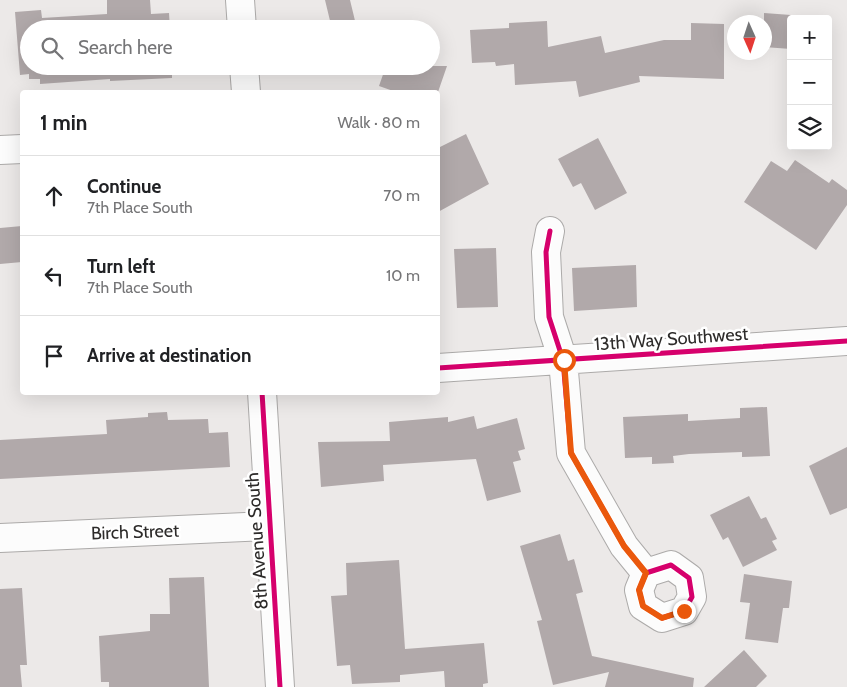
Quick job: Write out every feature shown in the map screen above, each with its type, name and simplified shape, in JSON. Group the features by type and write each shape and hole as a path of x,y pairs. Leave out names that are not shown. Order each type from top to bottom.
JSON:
{"street":[{"path":"240,0 241,20"},
{"path":"245,75 246,90"},
{"path":"0,150 20,149"},
{"path":"550,231 546,252 549,317 564,360 571,453 624,546 646,573"},
{"name":"13th Way Southwest","path":"440,368 847,341"},
{"name":"8th Avenue South","path":"262,395 280,687"},
{"name":"Birch Street","path":"0,538 269,526"}],"building":[{"path":"107,0 150,0 151,14 169,13 169,20 20,20 20,75 15,12 41,10 42,18 107,14"},
{"path":"325,0 350,0 355,20 330,20"},
{"path":"764,13 791,15 787,15 787,49 772,48 772,15 764,15"},
{"path":"547,21 548,47 601,36 605,53 664,40 691,40 691,23 724,24 724,79 639,76 640,82 579,97 576,81 515,85 514,64 496,66 495,62 472,63 470,30 509,28 509,23"},
{"path":"440,66 447,66 439,90 390,90 379,86 383,75 440,75"},
{"path":"29,75 172,75 172,78 110,81 110,79 40,84 40,79 29,79"},
{"path":"466,134 489,184 440,211 440,147"},
{"path":"598,138 627,193 595,210 581,183 573,187 558,159"},
{"path":"795,160 829,183 832,179 847,190 847,205 816,250 744,202 771,161 787,171"},
{"path":"20,226 20,262 0,264 0,228"},
{"path":"496,248 498,307 457,308 454,249"},
{"path":"636,265 637,307 574,311 572,268"},
{"path":"767,407 770,456 742,457 742,452 689,454 673,456 674,463 652,464 652,457 625,458 623,417 688,414 688,421 740,418 740,408"},
{"path":"167,412 168,420 208,419 209,433 228,432 230,467 0,479 0,440 107,434 106,420 148,417 148,413"},
{"path":"474,416 477,429 517,418 525,449 518,451 521,460 513,462 521,492 487,501 476,459 383,465 384,481 321,487 318,442 390,441 389,422 448,417 448,422"},
{"path":"847,447 847,508 830,515 809,466"},
{"path":"749,496 761,519 766,517 777,539 772,541 777,550 743,567 728,537 723,540 710,515"},
{"path":"560,534 568,561 574,559 583,592 576,594 592,656 694,678 693,687 605,687 609,672 553,685 537,621 542,620 520,546"},
{"path":"399,560 405,649 484,643 488,683 483,684 483,687 445,687 444,671 400,675 400,682 352,684 350,665 337,666 331,596 347,595 346,563"},
{"path":"744,574 792,581 789,608 783,608 778,643 745,639 750,603 740,602"},
{"path":"204,577 209,687 109,687 109,682 101,682 99,636 150,631 150,614 170,614 169,578"},
{"path":"22,588 27,665 20,665 22,687 0,687 0,589"},
{"path":"744,650 767,676 756,687 704,687"}],"cycle path":[{"path":"550,231 546,252 549,317 563,360 571,453 624,546 646,573 639,590 643,606 662,618 684,611 692,597 689,578 671,565 646,573"},
{"path":"440,368 847,341"},
{"path":"262,395 280,687"}],"route":[{"path":"564,360 571,453 624,546 646,573 639,590 643,606 662,618 684,611"}]}
